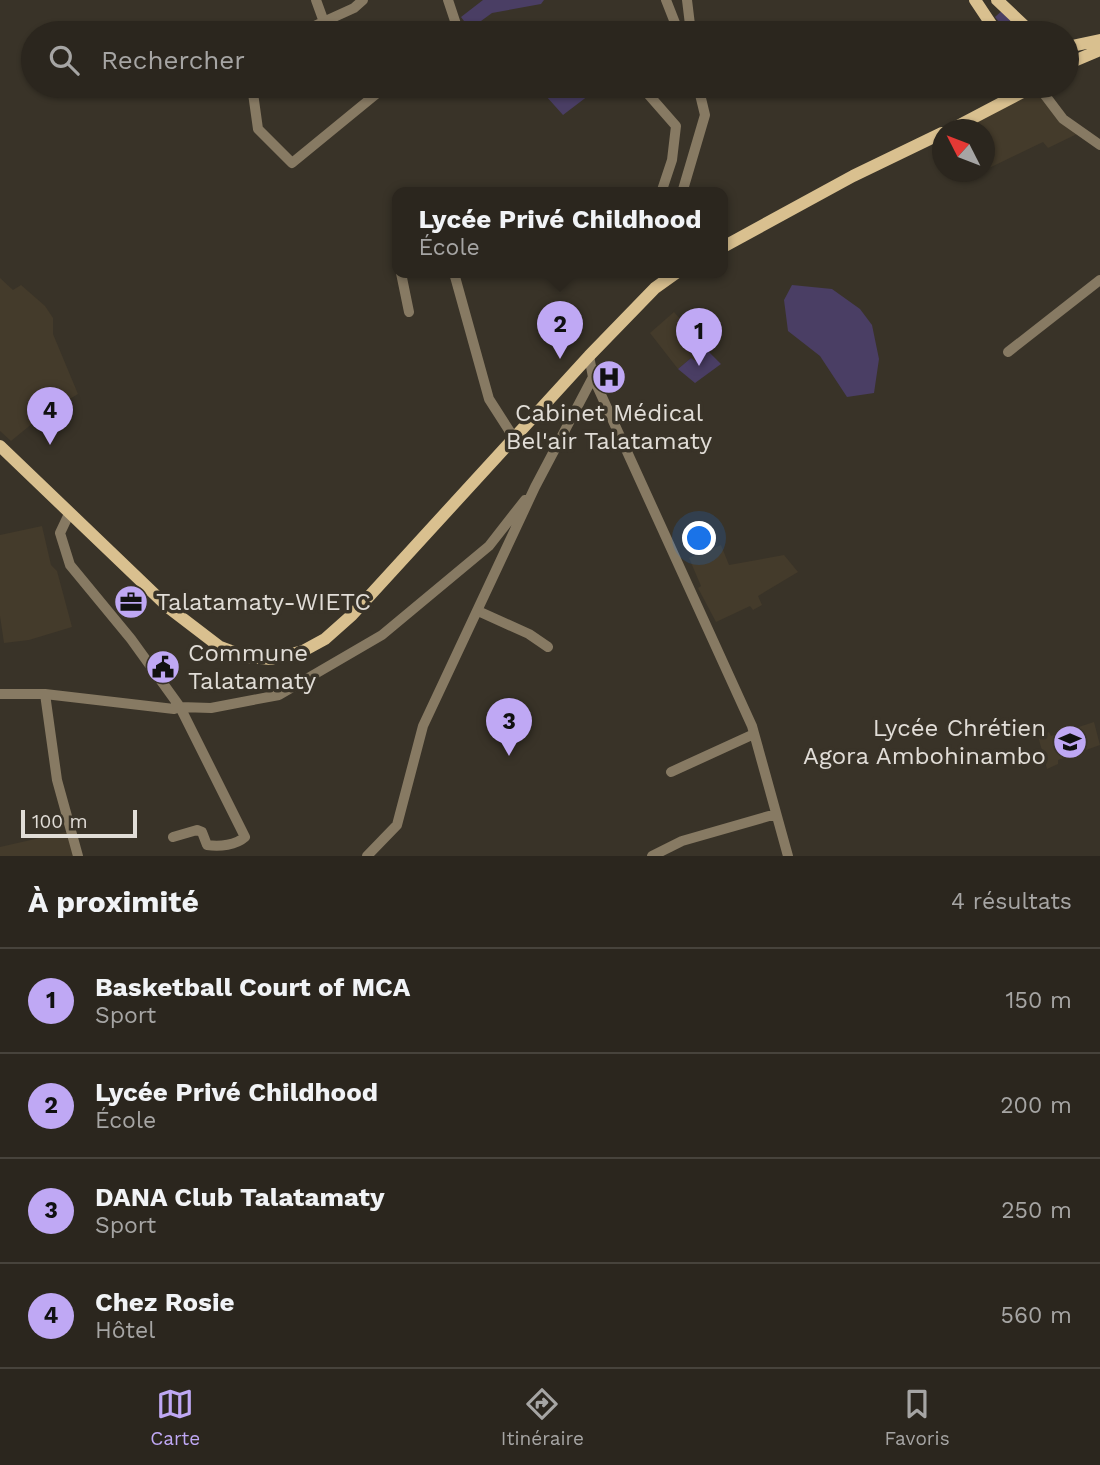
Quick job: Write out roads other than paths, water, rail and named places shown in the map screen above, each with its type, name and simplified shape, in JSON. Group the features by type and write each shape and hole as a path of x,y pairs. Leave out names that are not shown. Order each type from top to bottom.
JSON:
{"main road":[{"path":"975,0 988,19 999,2 1019,21"},
{"path":"1079,46 1100,40"},
{"path":"1079,59 1100,50"},
{"path":"995,108 1005,98"},
{"path":"972,119 1014,98"},
{"path":"728,244 853,176 932,138"},
{"path":"0,446 197,632 234,654 271,659 303,651 325,639 589,356 655,288 669,278"}],"street":[{"path":"316,0 324,21"},
{"path":"326,21 354,8 363,0"},
{"path":"448,0 455,21"},
{"path":"666,0 674,21"},
{"path":"687,0 690,21"},
{"path":"254,98 258,129 292,163 371,98"},
{"path":"652,98 676,126 672,160 663,187"},
{"path":"684,187 705,115 701,98"},
{"path":"1046,98 1063,119 1100,145"},
{"path":"402,278 409,313"},
{"path":"455,278 489,400 514,438"},
{"path":"1008,352 1100,280"},
{"path":"589,356 593,377 754,734 788,856"},
{"path":"367,856 397,825 423,726 535,487 593,377"},
{"path":"0,694 45,694 174,709 211,708 279,695 382,635 489,546 535,487"},
{"path":"69,514 60,533 70,565 131,639 180,707 233,806 245,837 234,844 213,846 207,845 202,832 197,830 173,837"},
{"path":"478,611 548,647"},
{"path":"45,694 55,771 78,856"},
{"path":"671,772 754,734"},
{"path":"652,856 681,841 776,814"}],"place":[{"name":"Lycée Privé Childhood","path":"560,359"},
{"name":"Basketball Court of MCA","path":"699,366"},
{"name":"Cabinet Médical Bel'air Talatamaty","path":"609,377"},
{"name":"Chez Rosie","path":"50,445"},
{"name":"Talatamaty-WIETC","path":"131,602"},
{"name":"Commune Talatamaty","path":"163,667"},
{"name":"Lycée Chrétien Agora Ambohinambo","path":"1070,742"},
{"name":"DANA Club Talatamaty","path":"509,756"}]}
